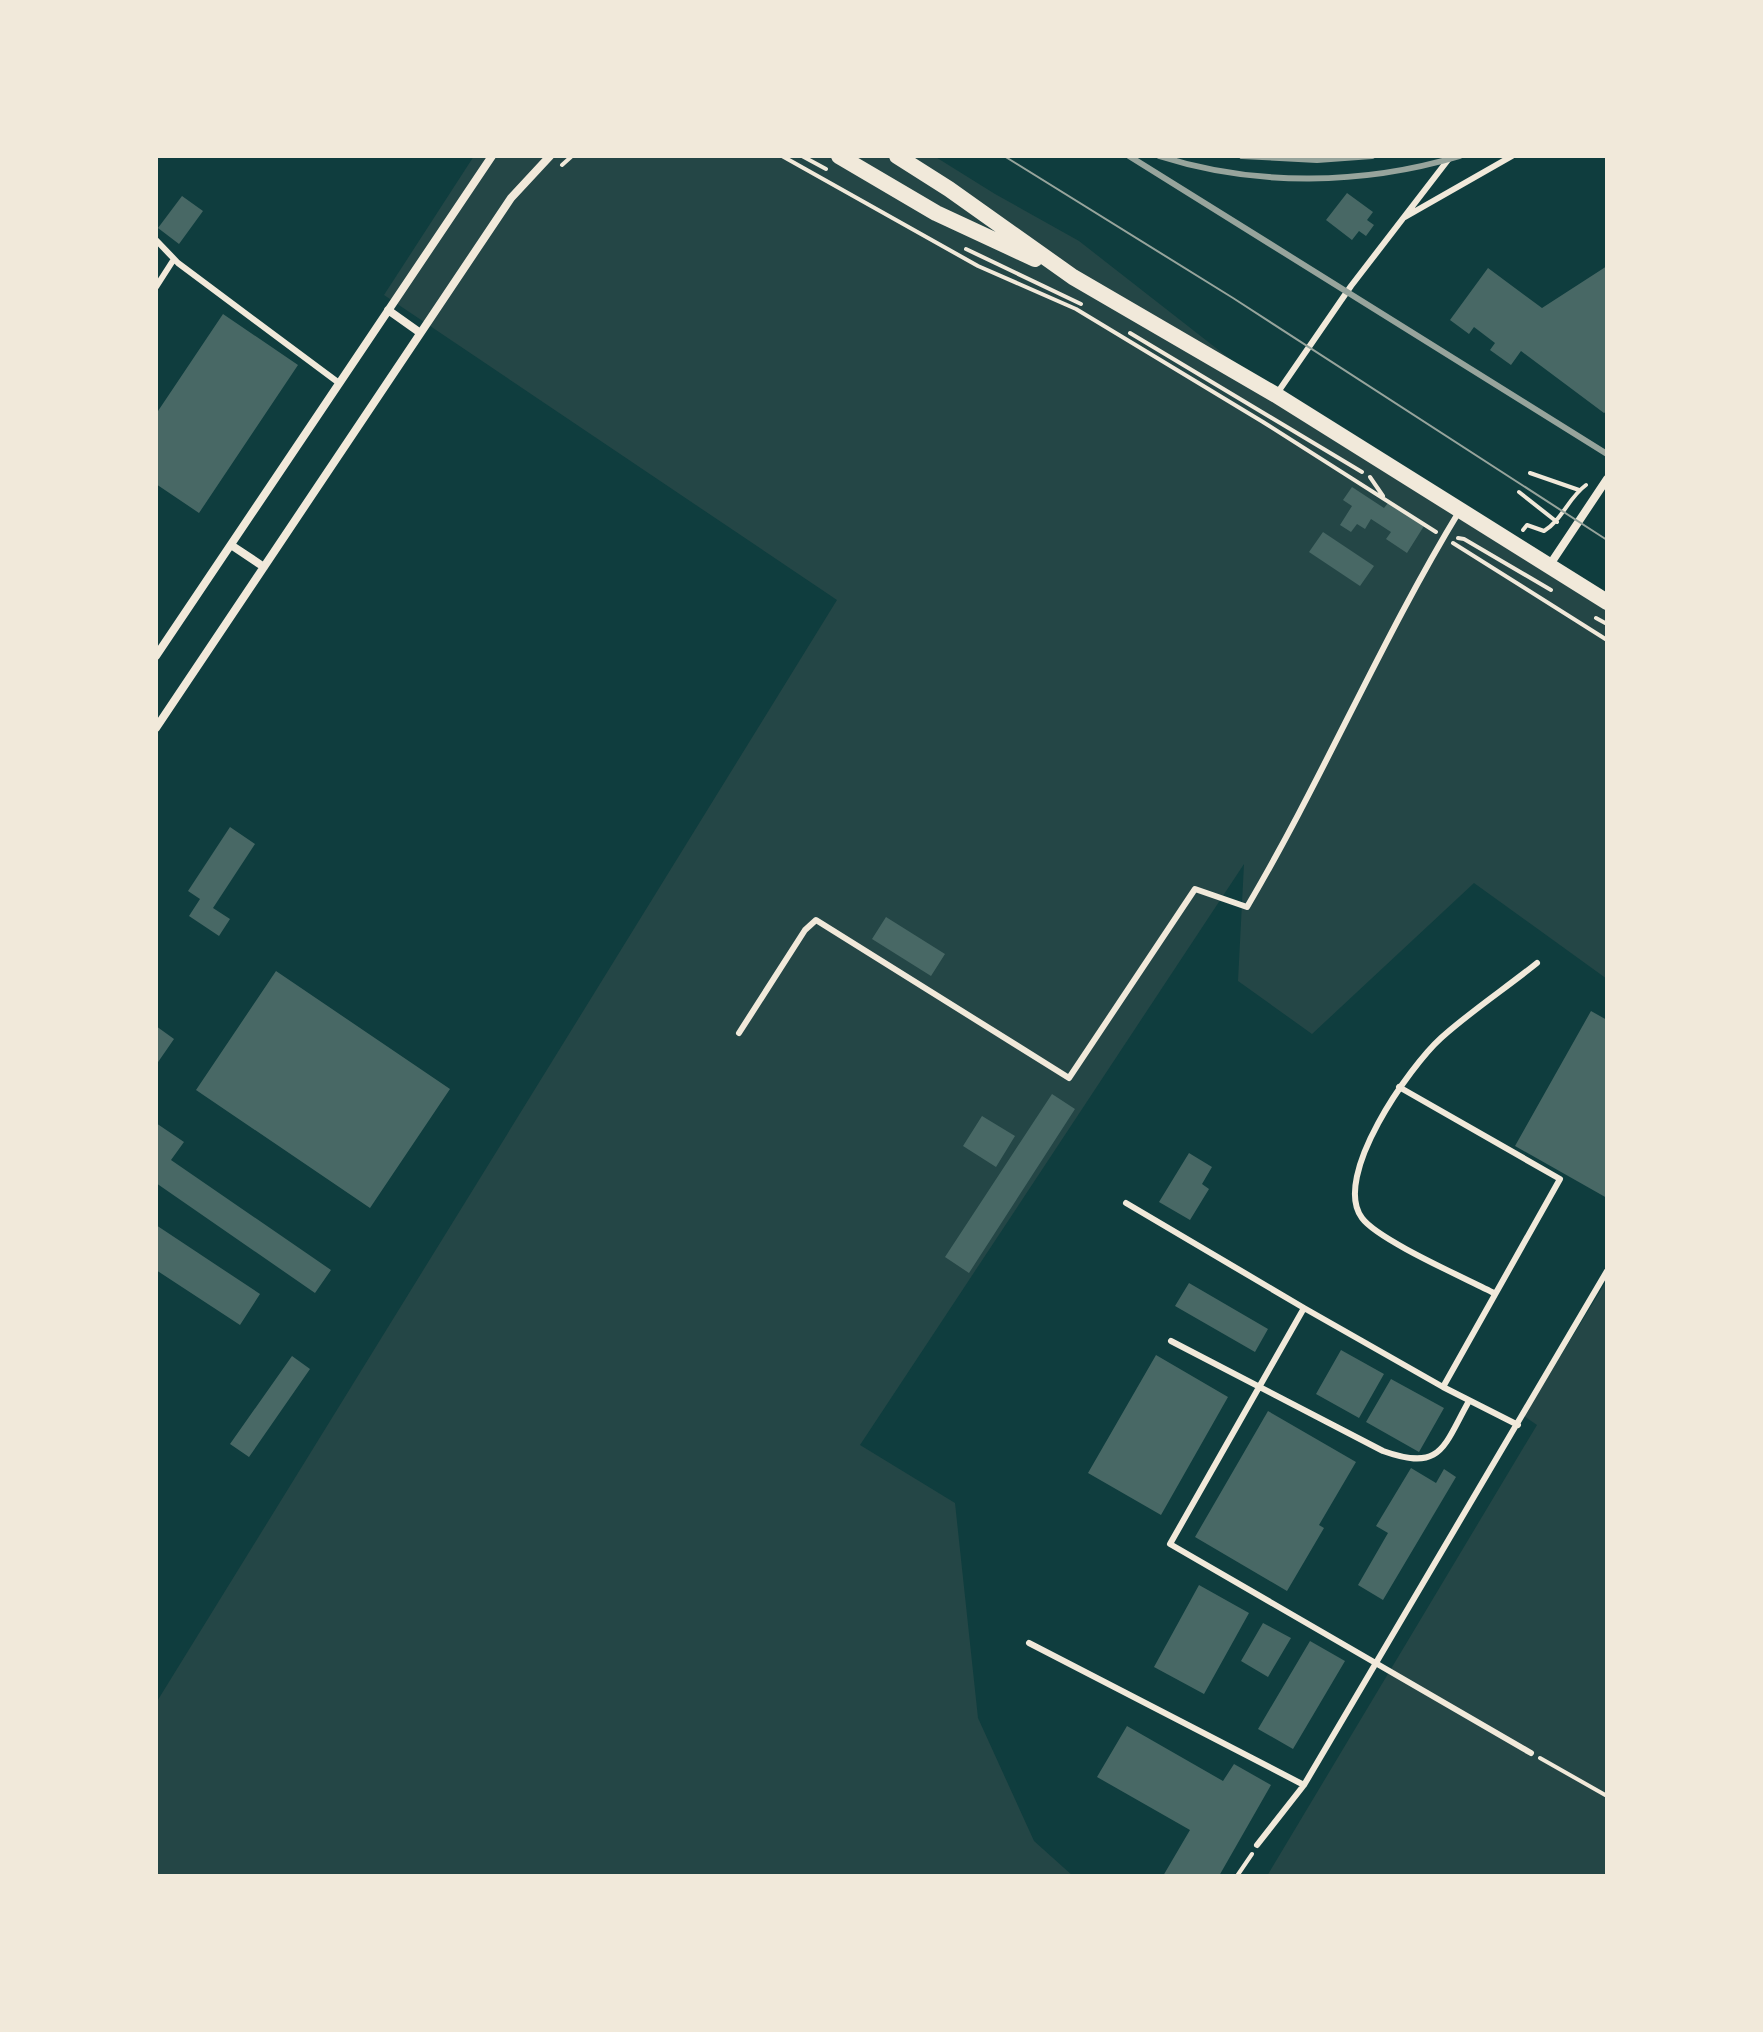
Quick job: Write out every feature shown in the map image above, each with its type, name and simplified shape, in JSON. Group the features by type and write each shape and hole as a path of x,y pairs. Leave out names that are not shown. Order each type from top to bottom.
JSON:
{"main road":[{"path":"839,156 936,213 1073,277 1276,395 1607,602"},
{"path":"897,156 1073,277"}],"street":[{"path":"156,656 492,156"},
{"path":"156,728 511,198 550,156"},
{"path":"388,310 419,332"},
{"path":"1549,566 1607,479"},
{"path":"231,545 264,567"}],"lane":[{"path":"1276,395 1333,311 1451,156"},
{"path":"1402,219 1512,156"},
{"path":"156,240 174,259 339,383"},
{"path":"156,287 174,259"},
{"path":"739,1033 805,930 816,920 1069,1078 1195,889 1247,907 1287,840 1460,510"},
{"path":"1494,1293 1380,1234 1360,1217 1355,1193 1358,1163 1399,1087 1440,1039 1537,963"},
{"path":"1399,1087 1560,1179 1443,1387"},
{"path":"1126,1203 1443,1387 1518,1425"},
{"path":"1257,1845 1304,1785 1607,1271"},
{"path":"1304,1308 1170,1544 1531,1753"},
{"path":"1171,1341 1383,1451 1407,1459 1422,1460 1433,1456 1444,1446 1469,1401"},
{"path":"1029,1643 1304,1785"}],"path":[{"path":"782,156 978,266 1076,309 1384,498 1607,640"},
{"path":"802,156 838,176"},
{"path":"959,244 1098,314"},
{"path":"1126,330 1372,478 1384,498"},
{"path":"1530,473 1579,490"},
{"path":"1496,571 1527,525 1544,531 1557,522 1579,490 1588,483"},
{"path":"1519,492 1557,522"},
{"path":"1444,537 1464,539 1555,593"},
{"path":"1594,616 1607,624"},
{"path":"1531,1753 1607,1796"},
{"path":"1237,1876 1257,1845"}],"shaded area":[{"path":"474,156 934,156 1079,241 1276,395 1607,602 1607,979 1474,883 1312,1034 1238,981 1244,864 860,1445 955,1503 978,1718 1034,1841 1073,1876 156,1876 156,1703 837,600 384,295"},
{"path":"1607,1280 1607,1876 1267,1876 1537,1425 1524,1416"}],"building":[{"path":"1347,193 1373,212 1367,220 1374,225 1366,236 1359,231 1352,240 1326,220"},
{"path":"182,196 203,211 179,244 158,228"},
{"path":"1607,266 1607,411 1604,413 1521,351 1511,365 1490,350 1495,343 1474,327 1469,334 1450,320 1488,268 1542,308"},
{"path":"223,314 298,365 199,513 156,484 156,414"},
{"path":"1352,487 1384,508 1388,503 1424,526 1407,553 1386,539 1391,532 1371,519 1365,529 1357,524 1351,532 1340,525 1352,506 1343,500"},
{"path":"1323,532 1374,566 1360,586 1309,552"},
{"path":"230,827 255,844 213,908 230,919 219,936 189,916 200,899 188,891"},
{"path":"886,917 945,954 931,976 872,939"},
{"path":"276,971 450,1089 370,1208 196,1090"},
{"path":"1591,1011 1607,1020 1607,1198 1515,1146"},
{"path":"156,1026 174,1039 156,1065"},
{"path":"1052,1094 1075,1109 969,1273 945,1257"},
{"path":"982,1116 1015,1136 996,1167 963,1146"},
{"path":"156,1123 184,1142 171,1160 331,1270 315,1293 156,1183"},
{"path":"1189,1153 1212,1167 1202,1184 1209,1189 1190,1220 1159,1202"},
{"path":"156,1225 260,1294 240,1325 156,1270"},
{"path":"1189,1283 1268,1329 1255,1352 1175,1306"},
{"path":"1341,1350 1384,1374 1359,1418 1316,1394"},
{"path":"1156,1355 1228,1397 1161,1515 1088,1473"},
{"path":"292,1356 310,1369 249,1457 230,1444"},
{"path":"1391,1379 1444,1408 1419,1452 1366,1422"},
{"path":"1268,1411 1356,1462 1319,1525 1324,1528 1287,1591 1195,1537"},
{"path":"1411,1468 1436,1483 1444,1469 1456,1477 1383,1600 1358,1585 1388,1533 1376,1526"},
{"path":"1199,1585 1249,1613 1204,1694 1154,1667"},
{"path":"1263,1623 1291,1638 1268,1677 1241,1661"},
{"path":"1310,1641 1345,1661 1293,1749 1258,1729"},
{"path":"1127,1726 1223,1781 1234,1764 1271,1785 1219,1876 1163,1876 1190,1830 1097,1777"}],"tram line":[{"path":"1004,156 1233,298 1607,540"}],"railway":[{"path":"1129,156 1607,454"},
{"path":"1159,156 1233,173 1310,178 1386,173 1460,156"},
{"path":"1242,156 1317,160 1372,156"}]}
